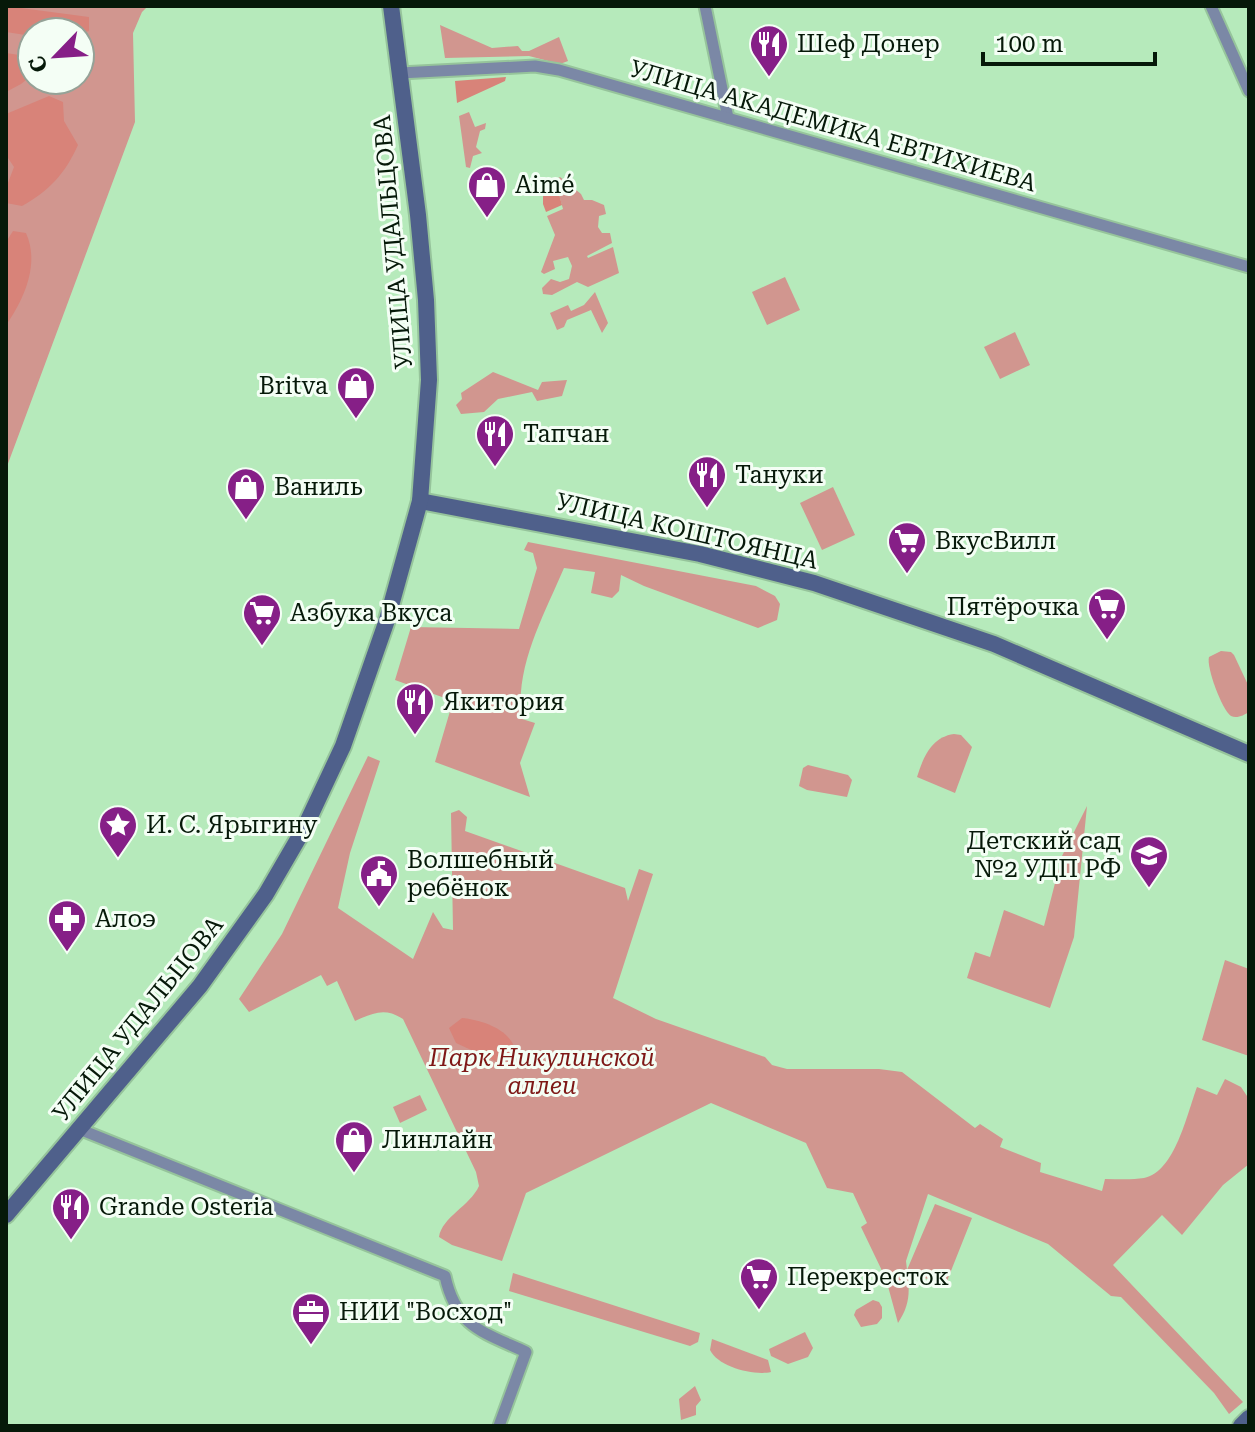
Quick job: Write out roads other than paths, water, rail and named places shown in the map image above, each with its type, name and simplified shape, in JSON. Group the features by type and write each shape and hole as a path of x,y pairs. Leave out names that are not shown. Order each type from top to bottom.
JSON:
{"street":[{"name":"УЛИЦА УДАЛЬЦОВА","path":"6,1215 200,986 291,853 329,777 360,701 387,620 420,501 428,402 428,339 418,215 391,6"},
{"path":"705,6 728,118"},
{"path":"1211,6 1249,91"},
{"name":"УЛИЦА АКАДЕМИКА ЕВТИХИЕВА","path":"400,73 535,66 559,70 1249,267"},
{"name":"УЛИЦА КОШТОЯНЦА","path":"420,501 700,554 814,583 994,644 1249,754"},
{"path":"79,1129 445,1276 450,1300 464,1319 484,1333 526,1352 499,1426"},
{"path":"1241,1426 1249,1418"}],"place":[{"name":"Шеф Донер","path":"769,78"},
{"name":"Aimé","path":"487,219"},
{"name":"Britva","path":"356,420"},
{"name":"Тапчан","path":"495,468"},
{"name":"Тануки","path":"707,509"},
{"name":"Ваниль","path":"246,521"},
{"name":"ВкусВилл","path":"907,575"},
{"name":"Пятёрочка","path":"1107,641"},
{"name":"Азбука Вкуса","path":"262,647"},
{"name":"Якитория","path":"415,736"},
{"name":"И. С. Ярыгину","path":"118,859"},
{"name":"Детский сад №2 УДП РФ","path":"1149,889"},
{"name":"Волшебный ребёнок","path":"379,908"},
{"name":"Алоэ","path":"67,953"},
{"name":"Линлайн","path":"354,1174"},
{"name":"Grande Osteria","path":"71,1241"},
{"name":"Перекресток","path":"759,1311"},
{"name":"НИИ \"Восход\"","path":"311,1346"}],"park label":[{"name":"Парк Никулинской аллеи","path":"542,1072"}]}
